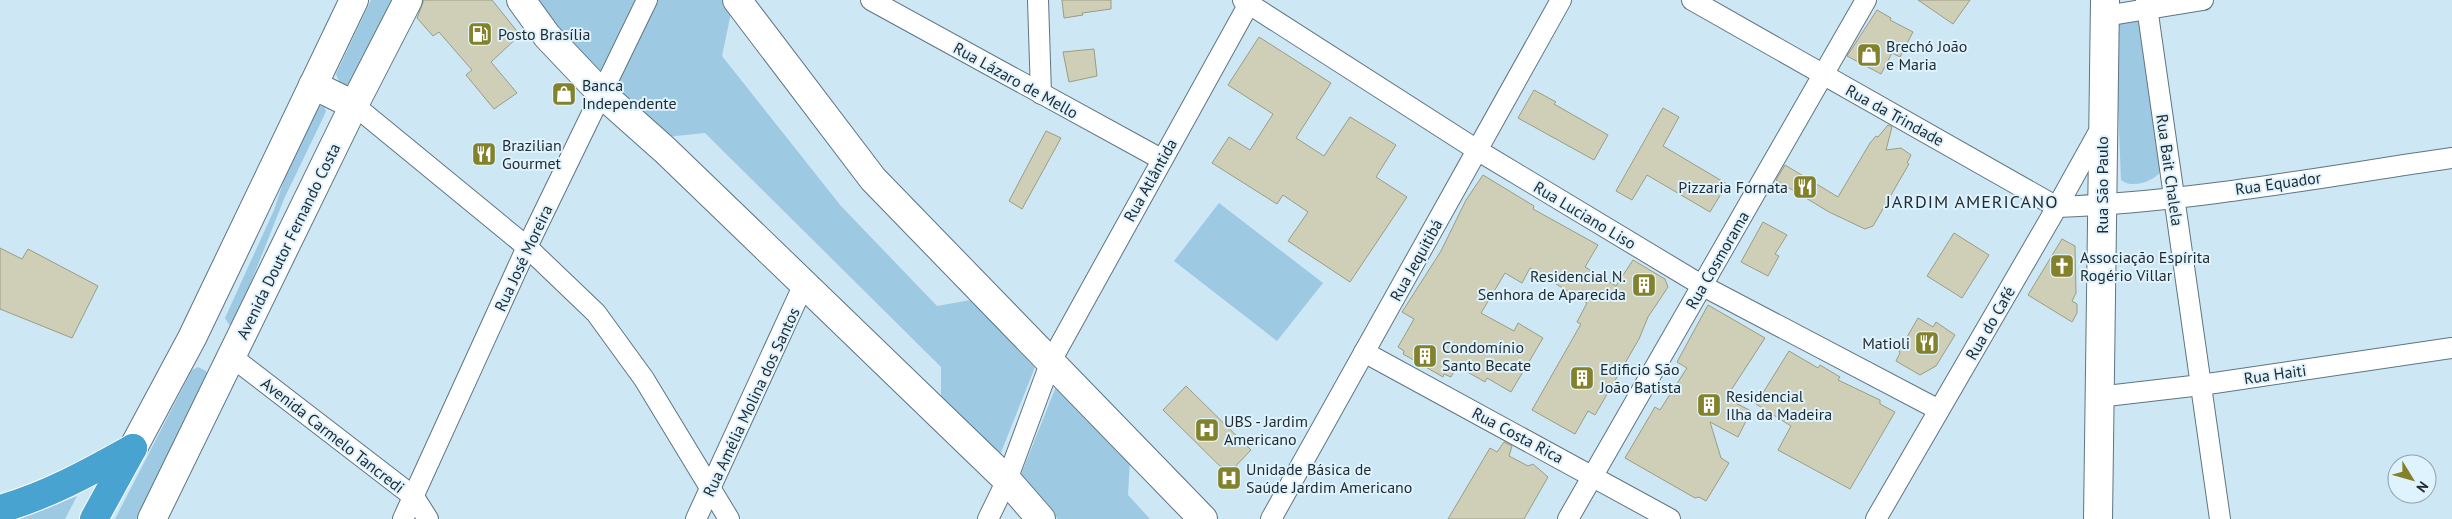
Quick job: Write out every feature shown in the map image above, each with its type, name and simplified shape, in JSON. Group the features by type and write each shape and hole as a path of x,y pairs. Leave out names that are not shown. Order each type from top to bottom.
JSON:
{"highway":[{"path":"0,509 27,501 52,490 132,448"},
{"path":"94,519 132,448"}],"main road":[{"path":"132,448 192,338 354,0"},
{"name":"Avenida Doutor Fernando Costa","path":"152,519 354,105 408,0"},
{"path":"521,0 547,36 602,94 665,150 1007,480 1041,519"},
{"path":"737,0 873,179 1052,361 1202,519"},
{"name":"Rua São Paulo","path":"2098,519 2098,397 2104,205 2102,125 2105,8"},
{"path":"313,85 354,105"},
{"path":"192,338 232,357"},
{"path":"171,482 172,519"}],"street":[{"name":"Rua José Moreira","path":"403,519 527,247 648,0"},
{"name":"Rua Lázaro de Mello","path":"871,0 1161,159"},
{"path":"1038,0 1041,94"},
{"name":"Rua Jequitibá","path":"1271,519 1561,0"},
{"name":"Rua da Trindade","path":"1692,0 2057,207"},
{"name":"Rua Cosmorama","path":"1568,519 1866,0"},
{"path":"2105,8 2202,0"},
{"name":"Rua Atlântida","path":"988,519 1007,480 1052,361 1247,1"},
{"name":"Rua Luciano Liso","path":"1247,1 1477,150 1703,286 1939,410"},
{"name":"Rua Bait Chalela","path":"2147,4 2220,519"},
{"path":"354,105 527,247 596,313 644,379 712,488 729,519"},
{"name":"Rua do Café","path":"1876,519 2057,207 2102,125"},
{"name":"Rua Equador","path":"2104,205 2174,198 2452,158"},
{"path":"2057,207 2104,205"},
{"name":"Rua Amélia Molina dos Santos","path":"696,519 712,488 804,284"},
{"name":"Rua Haiti","path":"2098,397 2201,385 2452,348"},
{"name":"Rua Costa Rica","path":"1364,352 1593,475 1670,519"},
{"name":"Avenida Carmelo Tancredi","path":"232,357 414,497 428,519"}],"shaded area":[{"path":"371,0 394,0 353,84 347,88 341,86 336,74"},
{"path":"538,0 635,0 600,73 556,27"},
{"path":"657,0 722,0 731,13 722,56 841,206 937,306 971,300 1035,367 998,460 941,403 941,367 705,133 666,137 615,88"},
{"path":"2122,22 2145,22 2161,171 2148,181 2136,184 2126,183 2121,180 2115,29"},
{"path":"316,105 324,107 326,111 284,199 234,325 230,326 225,318 274,210 297,140"},
{"path":"1219,203 1323,283 1277,341 1174,261"},
{"path":"198,367 206,371 209,378 136,519 115,519 192,370"},
{"path":"1057,384 1130,459 1128,495 1150,519 1058,519 1020,477"},
{"path":"77,496 65,519 20,519"}],"building":[{"name":"Posto Brasília","path":"424,0 492,0 520,35 491,62 517,93 494,109 466,75 472,70 439,32 433,36 417,18"},
{"path":"1062,0 1111,0 1111,9 1082,13 1083,15 1064,18"},
{"path":"1918,0 1970,0 1953,24"},
{"path":"1877,10 1891,18 1890,20 1913,32 1900,57 1892,53 1881,74 1847,56"},
{"path":"1259,37 1331,83 1296,138 1324,156 1350,117 1396,145 1376,177 1407,197 1350,282 1288,241 1308,212 1283,195 1277,204 1212,163 1229,137 1250,150 1273,114 1228,85"},
{"path":"1094,49 1097,76 1069,82 1063,52"},
{"path":"1534,90 1556,102 1554,104 1608,135 1594,160 1518,118"},
{"path":"1663,108 1679,117 1663,146 1727,184 1710,212 1647,175 1632,200 1616,191"},
{"path":"1888,125 1892,127 1886,150 1901,148 1911,155 1907,163 1909,164 1873,226 1865,229 1829,212 1776,180 1785,165 1838,197 1870,143"},
{"path":"1046,131 1061,138 1022,209 1009,201"},
{"path":"1483,175 1534,206 1533,209 1598,245 1585,267 1616,286 1633,260 1665,279 1668,287 1648,317 1639,339 1595,415 1588,411 1575,434 1532,410 1581,324 1577,322 1587,303 1530,268 1522,283 1505,273 1481,313 1514,331 1518,323 1543,338 1511,392 1487,378 1485,382 1457,366 1451,377 1444,374 1443,377 1403,354 1404,351 1398,347 1414,319 1402,312 1441,251 1466,200"},
{"path":"1763,222 1787,235 1775,254 1779,256 1768,276 1741,262"},
{"path":"1954,233 1989,255 1962,298 1927,276"},
{"path":"2062,239 2075,246 2076,293 2072,301 2077,304 2077,313 2072,322 2028,295"},
{"path":"0,248 22,259 28,249 98,286 72,338 0,309"},
{"path":"1708,305 1765,338 1726,398 1751,411 1738,437 1710,422 1721,458 1729,463 1706,501 1699,497 1695,498 1625,458 1655,407 1660,410 1687,368 1677,362"},
{"name":"Matioli","path":"1918,318 1933,327 1936,322 1955,335 1936,366 1920,375 1896,361 1900,353 1899,351"},
{"path":"1789,351 1818,368 1820,365 1840,377 1838,380 1880,400 1880,404 1895,412 1850,489 1778,450 1791,426 1756,404"},
{"name":"UBS - Jardim Americano","path":"1186,386 1251,450 1228,474 1163,410"},
{"path":"1504,442 1512,446 1509,456 1528,466 1533,464 1548,477 1524,519 1448,519 1490,448 1497,452"}],"place":[{"name":"Posto Brasília","path":"480,34"},
{"name":"Brechó João e Maria","path":"1869,55"},
{"name":"Banca Independente","path":"564,94"},
{"name":"Brazilian Gourmet","path":"484,154"},
{"name":"Pizzaria Fornata","path":"1805,187"},
{"name":"Associação Espírita Rogério Villar","path":"2062,266"},
{"name":"Residencial N. Senhora de Aparecida","path":"1644,285"},
{"name":"Matioli","path":"1927,343"},
{"name":"Condomínio Santo Becate","path":"1425,356"},
{"name":"Edificio São João Batista","path":"1582,378"},
{"name":"Residencial Ilha da Madeira","path":"1709,405"},
{"name":"UBS - Jardim Americano","path":"1207,430"},
{"name":"Unidade Básica de Saúde Jardim Americano","path":"1229,478"}],"district":[{"name":"JARDIM AMERICANO","path":"1972,202"}]}
